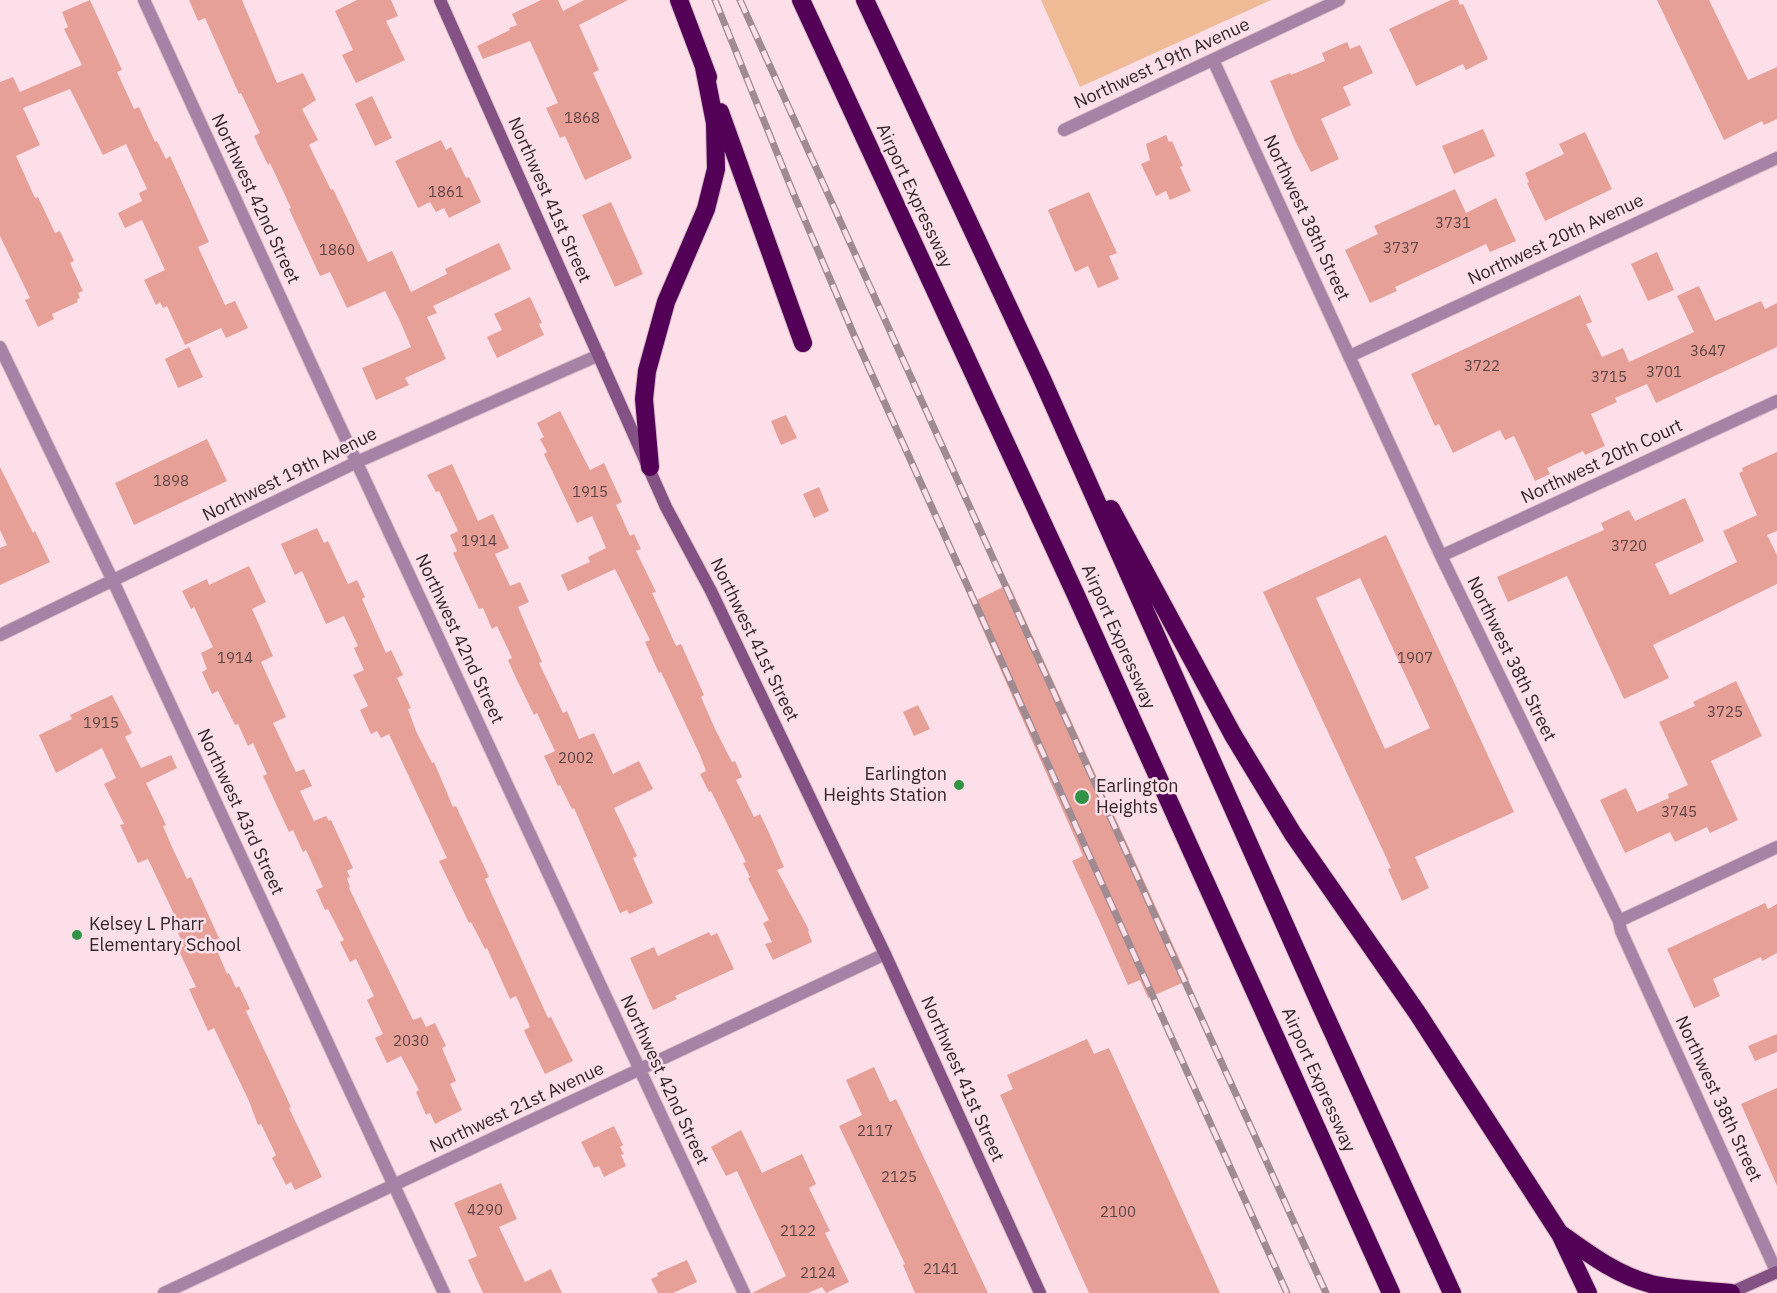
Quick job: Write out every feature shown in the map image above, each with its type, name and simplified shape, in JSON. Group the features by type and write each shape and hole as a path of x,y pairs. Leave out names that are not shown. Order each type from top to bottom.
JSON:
{"highway":[{"path":"679,0 803,342"},
{"name":"Airport Expressway","path":"801,0 1075,593 1391,1293"},
{"name":"Airport Expressway","path":"865,0 1042,380 1321,1006 1452,1293"},
{"path":"650,468 645,410 647,371 666,302 706,209 716,169 715,123 704,67"},
{"path":"1042,380 1239,745 1293,834 1418,1014 1560,1234 1588,1293"},
{"path":"1560,1234 1610,1267 1629,1276 1666,1286 1731,1293"}],"main road":[{"name":"Northwest 41st Street","path":"440,0 666,507 711,591 885,954 1040,1293"},
{"path":"1731,1293 1777,1272"}],"street":[{"name":"Northwest 42nd Street","path":"144,0 744,1293"},
{"name":"Northwest 19th Avenue","path":"1064,130 1340,0"},
{"name":"Northwest 38th Street","path":"1213,60 1441,556 1619,921 1621,931 1777,1272"},
{"name":"Northwest 20th Avenue","path":"1350,356 1777,158"},
{"name":"Northwest 43rd Street","path":"0,347 113,581 444,1293"},
{"name":"Northwest 19th Avenue","path":"0,635 357,462 599,355"},
{"name":"Northwest 20th Court","path":"1441,556 1777,401"},
{"path":"1619,921 1777,847"},
{"name":"Northwest 21st Avenue","path":"164,1293 885,954"}],"shaded area":[{"path":"1041,0 1271,0 1080,87"}],"building":[{"path":"90,0 122,70 117,72 134,109 139,107 155,142 157,141 166,159 170,156 209,242 198,247 225,305 235,301 248,328 226,338 221,328 185,345 167,306 163,308 160,302 156,305 144,280 165,270 142,220 125,228 118,213 142,201 139,193 147,189 126,144 103,155 70,89 23,108 40,145 16,156 35,198 38,197 55,233 60,231 74,261 70,263 83,291 78,293 80,298 77,299 78,302 52,314 54,319 38,327 25,300 30,298 0,236 0,82 13,77 20,92 82,65 64,29 68,27 62,12"},
{"path":"189,0 242,0 277,83 303,73 316,100 302,109 318,140 309,145 368,262 392,251 411,292 447,274 445,269 499,243 511,269 433,306 437,313 427,317 446,359 405,378 409,385 376,400 362,368 411,347 400,321 385,291 347,308 330,272 320,276 270,163 268,165 254,136 260,133 241,93 239,94 205,18 198,21"},
{"path":"357,0 391,0 398,16 386,21 405,60 356,83 342,55 353,50 335,11"},
{"path":"541,0 558,0 563,11 584,0 628,0 579,25 599,70 593,73 632,158 585,180 565,136 560,138 546,108 558,103 530,41 483,59 477,46 517,25 512,14"},
{"path":"1451,0 1458,0 1460,5 1463,4 1488,59 1466,70 1463,64 1416,86 1389,29"},
{"path":"1657,0 1709,0 1748,80 1777,67 1777,119 1764,125 1762,121 1724,140"},
{"path":"1347,42 1350,49 1360,45 1373,73 1343,87 1351,105 1321,119 1339,159 1311,172 1270,81 1325,61 1322,53"},
{"path":"372,96 392,138 375,146 355,104"},
{"path":"1483,129 1495,156 1454,174 1442,146"},
{"path":"1585,132 1612,189 1545,221 1527,183 1529,182 1525,173 1564,154 1559,144"},
{"path":"1166,135 1169,142 1172,141 1191,191 1170,200 1166,191 1156,196 1141,164 1150,160 1146,144"},
{"path":"441,140 446,150 451,147 481,202 449,218 444,208 436,212 430,202 418,208 395,161"},
{"path":"1455,189 1466,213 1496,198 1516,241 1490,252 1486,244 1395,287 1397,291 1370,303 1345,250 1378,234 1374,226"},
{"path":"1089,192 1117,253 1109,256 1119,279 1098,288 1088,266 1075,272 1048,210"},
{"path":"611,202 643,274 615,287 582,215"},
{"path":"1657,252 1674,290 1648,301 1631,264"},
{"path":"1699,286 1715,321 1761,301 1765,309 1777,303 1777,347 1656,403 1647,384 1615,398 1617,402 1591,414 1605,446 1585,455 1583,451 1547,468 1550,474 1535,481 1514,436 1505,440 1500,430 1453,453 1439,424 1435,426 1411,374 1580,295 1592,322 1586,324 1602,357 1623,348 1629,362 1694,332 1677,296"},
{"path":"530,297 542,323 539,324 544,335 497,358 487,337 502,330 494,314"},
{"path":"189,347 203,377 178,388 165,359"},
{"path":"560,411 590,470 604,463 622,502 616,505 630,536 634,534 641,549 636,551 656,592 652,593 676,646 681,644 704,695 701,697 715,729 732,762 735,761 742,777 736,780 754,817 760,814 770,835 784,867 777,870 809,930 812,942 773,960 765,944 772,942 763,923 769,920 748,878 750,877 743,863 746,862 711,791 709,792 700,774 706,771 700,755 661,672 659,673 645,642 650,640 615,569 568,591 561,575 590,562 588,557 606,548 592,516 577,523 544,454 547,452 540,439 544,437 537,423"},
{"path":"786,415 797,438 781,445 771,421"},
{"path":"207,439 227,481 134,525 115,483"},
{"path":"1777,452 1777,531 1767,535 1777,555 1777,584 1653,645 1669,678 1624,699 1567,576 1508,602 1497,577 1604,530 1601,523 1629,510 1635,521 1685,498 1704,541 1655,564 1670,595 1737,562 1723,531 1757,515 1739,473 1743,471 1742,468"},
{"path":"452,464 478,521 493,514 509,548 495,554 510,586 520,582 529,602 518,607 542,662 539,663 563,713 567,711 579,739 594,733 613,774 639,761 653,789 614,808 637,856 633,858 653,903 629,914 627,910 620,913 574,808 572,809 560,785 558,786 544,756 555,751 537,713 534,715 515,676 508,660 512,658 497,626 492,629 483,608 479,609 453,553 457,551 450,535 458,531 439,491 436,492 427,475"},
{"path":"0,467 50,562 0,585 0,548 7,545 0,530"},
{"path":"819,487 829,511 814,518 803,494"},
{"path":"317,528 324,543 328,541 348,584 357,580 365,597 362,599 386,653 391,650 403,675 397,678 411,708 408,709 416,731 432,763 434,762 453,807 456,806 489,877 485,879 548,1018 551,1017 573,1061 545,1074 524,1030 530,1027 516,996 510,999 487,948 485,949 471,922 469,923 439,861 447,858 389,734 381,738 377,731 371,734 360,710 368,706 353,675 364,670 354,648 358,646 344,616 326,624 302,571 295,575 281,544"},
{"path":"1386,535 1514,812 1415,857 1429,888 1402,901 1388,869 1391,868 1263,592","holes":["1360,578 1430,728 1385,749 1316,598"]},
{"path":"249,566 266,602 252,609 273,656 261,662 286,717 273,723 296,772 304,769 312,786 300,791 314,821 326,816 329,821 331,820 353,868 347,871 350,877 347,878 349,888 413,1020 421,1017 426,1027 435,1023 446,1046 442,1048 456,1081 450,1084 462,1110 435,1124 430,1113 426,1115 416,1092 419,1090 401,1056 387,1063 375,1038 383,1034 367,1000 374,996 356,959 350,962 340,942 344,940 328,909 325,910 316,890 323,887 306,850 303,852 293,830 289,832 263,776 267,774 253,743 248,746 218,691 212,694 202,672 207,669 201,653 213,647 194,607 191,609 182,591 207,579 209,585"},
{"path":"1009,584 1189,980 1148,998 1140,980 1128,985 1072,861 1083,856 971,603"},
{"path":"1736,681 1762,736 1711,761 1738,820 1710,833 1707,827 1675,842 1670,832 1625,853 1600,800 1626,788 1637,812 1669,798 1668,794 1688,785 1659,722 1695,706 1693,702"},
{"path":"112,695 132,733 125,737 141,768 171,755 177,768 146,783 166,825 163,826 187,879 191,877 219,938 213,941 227,974 229,973 236,988 239,986 250,1009 246,1011 322,1177 295,1190 291,1182 286,1185 272,1158 276,1155 261,1124 258,1125 214,1028 208,1031 189,989 196,987 178,949 184,946 178,933 182,931 148,859 138,863 120,825 124,824 104,784 116,778 102,748 56,773 39,735 72,719 70,715"},
{"path":"918,705 930,729 914,736 903,712"},
{"path":"1765,903 1768,909 1777,904 1777,953 1762,961 1761,957 1713,979 1720,996 1694,1008 1667,949"},
{"path":"709,932 711,936 717,933 734,969 675,996 677,999 653,1010 630,958 654,947 658,956"},
{"path":"1777,1034 1777,1052 1755,1061 1748,1046"},
{"path":"1087,1039 1094,1054 1109,1048 1220,1293 1089,1293 1000,1095 1013,1089 1007,1075"},
{"path":"874,1067 890,1102 896,1099 988,1293 915,1293 903,1265 905,1264 839,1126 862,1115 846,1080"},
{"path":"1777,1088 1777,1186 1741,1104"},
{"path":"614,1126 623,1145 620,1147 624,1154 621,1155 626,1166 604,1177 599,1166 594,1168 581,1142"},
{"path":"741,1130 762,1173 802,1154 816,1184 809,1188 830,1231 825,1233 849,1282 826,1293 822,1287 808,1293 752,1293 786,1276 737,1171 726,1176 711,1147"},
{"path":"501,1183 517,1219 499,1227 525,1282 551,1269 562,1293 483,1293 468,1260 477,1256 454,1203"},
{"path":"687,1260 697,1282 673,1293 658,1293 651,1279 658,1276 657,1273"}],"railway":[{"path":"715,0 854,335 1287,1293"},
{"path":"740,0 1326,1293"}],"place":[{"name":"Earlington Heights Station","path":"959,785"},
{"name":"Earlington Heights","path":"1082,797"},
{"name":"Kelsey L Pharr Elementary School","path":"77,935"}]}
